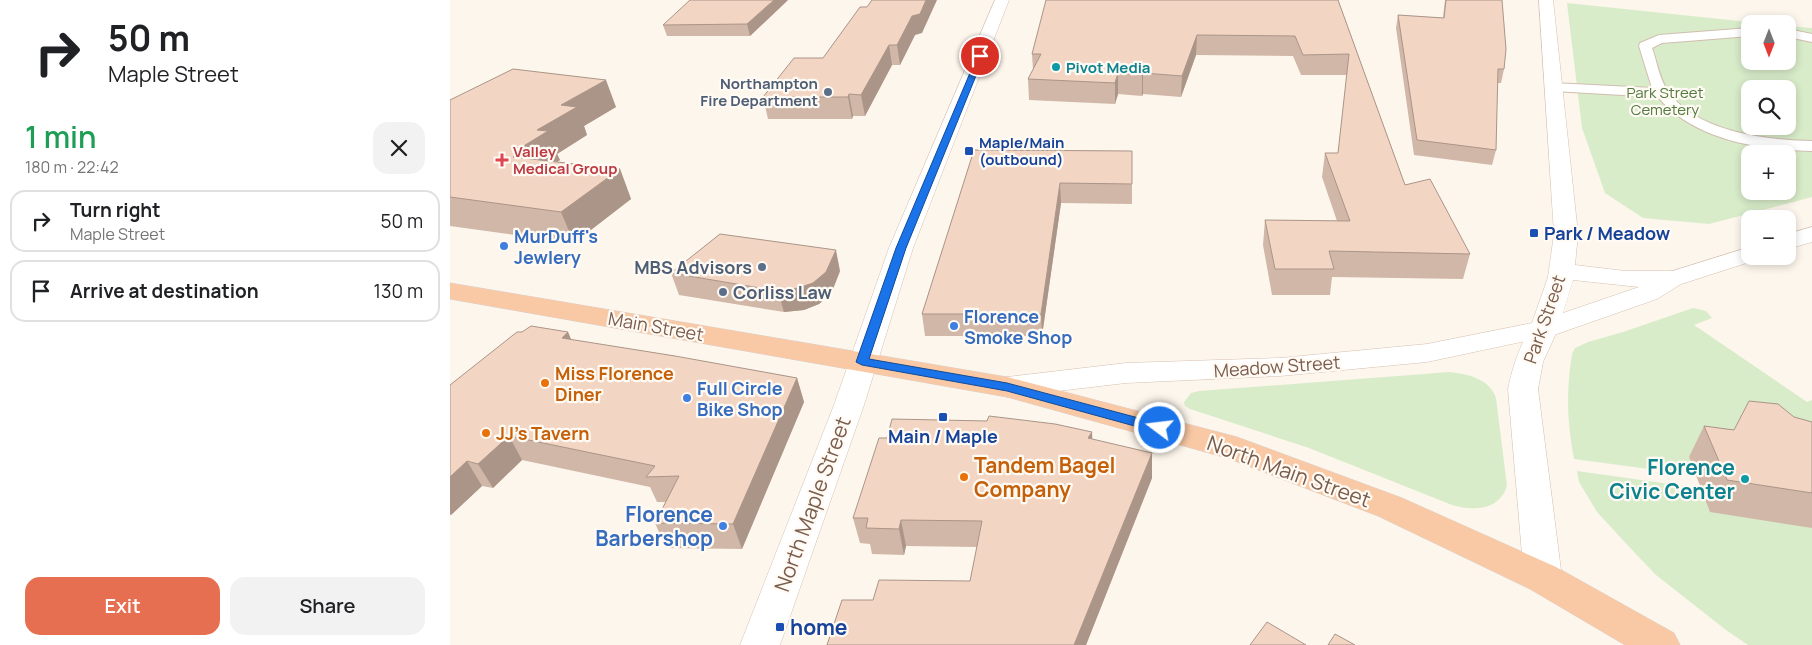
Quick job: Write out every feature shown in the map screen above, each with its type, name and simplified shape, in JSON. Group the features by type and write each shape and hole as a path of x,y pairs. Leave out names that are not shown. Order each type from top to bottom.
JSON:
{"highway":[{"name":"Main Street","path":"450,291 862,362"},
{"name":"North Main Street","path":"862,362 1007,387 1237,449 1390,507 1543,578 1660,645"}],"main road":[{"name":"North Maple Street","path":"760,645 849,405 901,248 1002,0"},
{"name":"Park Street","path":"1543,578 1523,388 1528,362 1544,329 1561,277 1566,234 1546,0"},
{"path":"1796,239 1812,234"},
{"path":"1562,270 1604,278 1634,280 1672,279 1741,257"},
{"name":"Meadow Street","path":"1007,387 1126,373 1263,368 1428,354 1544,329 1648,294 1672,279"}],"lane":[{"path":"1741,33 1659,39 1645,46 1662,93 1686,117 1720,132 1760,141 1812,146"},
{"path":"1796,35 1812,38"},
{"path":"1553,87 1662,93"}],"green space":[{"name":"Park Street Cemetery","path":"1567,3 1741,21 1741,70 1796,70 1796,27 1812,28 1812,197 1762,210 1741,210 1741,216 1709,224 1643,218 1605,193 1582,128"},
{"path":"1693,308 1706,311 1712,318 1694,325 1807,402 1812,400 1812,458 1689,457 1695,472 1679,470 1679,473 1574,459 1570,432 1568,394 1572,354 1575,348 1588,342"},
{"path":"1450,372 1471,376 1484,382 1489,386 1496,398 1507,486 1498,500 1484,507 1468,508 1452,505 1309,448 1190,409 1185,406 1184,402 1191,393 1199,391"},
{"path":"1577,471 1684,486 1687,492 1703,494 1812,528 1812,645 1748,645 1726,630 1656,575 1634,552 1597,512 1579,482"}],"building":[{"path":"690,0 774,0 747,24 663,25"},
{"path":"872,0 926,0 920,14 912,16 897,45 889,45 861,95 849,94 848,97 763,97 794,58 823,58 860,7 867,7"},
{"path":"1046,0 1338,0 1405,185 1430,179 1470,254 1329,251 1334,269 1275,269 1265,220 1350,221 1325,153 1338,153 1349,54 1303,55 1295,36 1197,35 1182,76 1118,73 1115,83 1028,79 1041,54 1032,54"},
{"path":"1446,0 1502,0 1506,49 1504,69 1498,69 1496,150 1417,140 1398,15 1444,18"},
{"path":"513,69 606,80 561,105 577,107 537,130 548,131 522,147 529,148 513,157 620,169 561,212 450,197 450,100"},
{"path":"974,150 1132,151 1132,184 1060,183 1041,314 922,314"},
{"path":"720,234 836,250 826,272 813,283 798,288 778,291 671,273"},
{"path":"531,326 568,332 562,338 797,378 733,524 655,523 679,476 646,477 655,466 509,436 478,464 467,461 450,477 450,385 517,332 522,332"},
{"path":"1749,401 1778,404 1794,417 1812,422 1812,493 1727,480 1704,426 1734,430"},
{"path":"989,416 1055,424 1092,432 1088,438 1152,453 1074,645 827,645 842,600 873,600 879,580 970,581 982,521 901,520 899,529 866,528 868,518 853,518 879,438 887,438 892,419 987,421"},
{"path":"1267,622 1306,645 1250,645"},
{"path":"1335,634 1355,645 1328,645"}],"place":[{"name":"Pivot Media","path":"1056,67"},
{"name":"Northampton Fire Department","path":"828,92"},
{"name":"Maple/Main (outbound)","path":"969,151"},
{"name":"Valley Medical Group","path":"502,160"},
{"name":"Park / Meadow","path":"1534,233"},
{"name":"MurDuff's Jewlery","path":"504,246"},
{"name":"MBS Advisors","path":"762,267"},
{"name":"Corliss Law","path":"723,292"},
{"name":"Florence Smoke Shop","path":"954,326"},
{"name":"Miss Florence Diner","path":"545,383"},
{"name":"Full Circle Bike Shop","path":"687,398"},
{"name":"Main / Maple","path":"943,417"},
{"name":"JJ's Tavern","path":"486,433"},
{"name":"Tandem Bagel Company","path":"964,477"},
{"name":"Florence Civic Center","path":"1745,479"},
{"name":"Florence Barbershop","path":"723,526"},
{"name":"home","path":"780,627"}],"route":[{"path":"980,56 901,248 862,362 1007,387 1160,428"}]}
